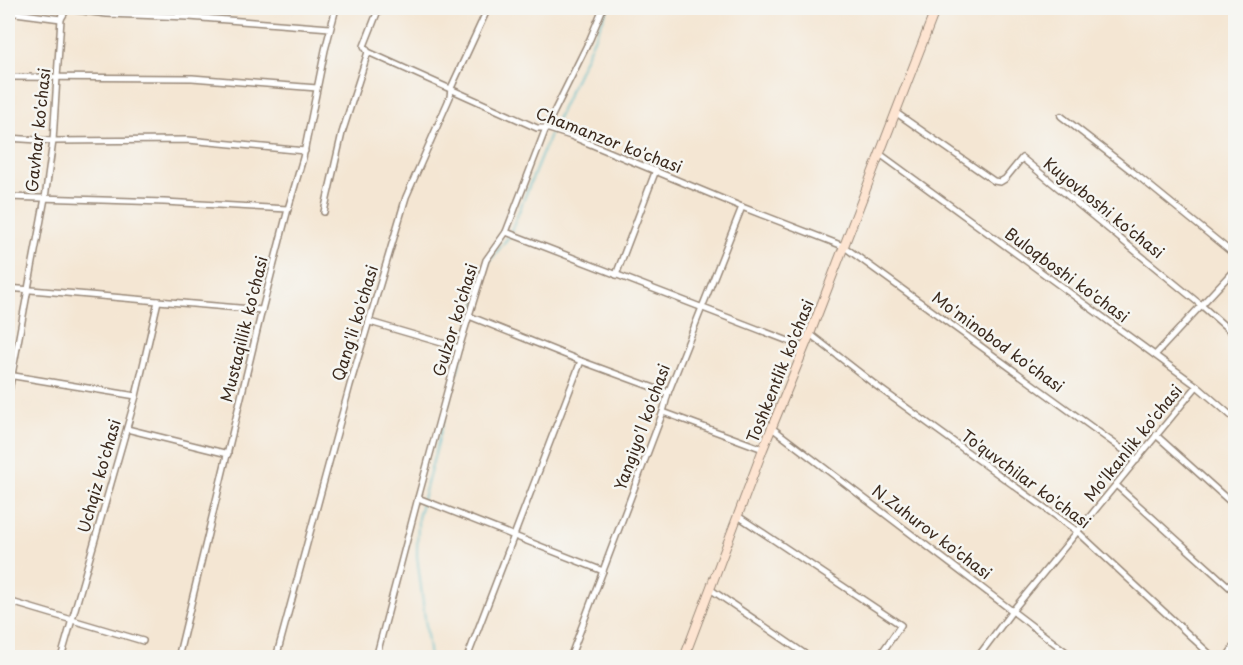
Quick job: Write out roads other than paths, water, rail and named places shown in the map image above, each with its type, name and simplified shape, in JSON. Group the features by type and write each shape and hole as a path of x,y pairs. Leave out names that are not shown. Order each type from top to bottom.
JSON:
{"main road":[{"name":"Toshkentlik ko'chasi","path":"684,657 936,8"}],"street":[{"name":"Gavhar ko'chasi","path":"8,396 10,375 45,198 53,141 63,8"},
{"name":"Mustaqillik ko'chasi","path":"178,657 262,310 305,151 336,8"},
{"path":"324,212 342,133 368,52 364,46 379,8"},
{"name":"Qang'li ko'chasi","path":"276,657 406,197 450,97 451,88 488,8"},
{"name":"Gulzor ko'chasi","path":"376,657 459,348 486,260 507,232 546,128 603,8"},
{"path":"8,12 61,19 67,9 107,14 189,17 330,28"},
{"name":"Chamanzor ko'chasi","path":"368,52 537,128 546,128 571,136 843,246"},
{"path":"8,77 192,78 317,88"},
{"name":"Kuyovboshi ko'chasi","path":"895,112 994,181 1000,182 1005,179 1022,158 1202,305 1236,336"},
{"path":"1061,116 1236,256"},
{"path":"8,138 53,141 188,140 305,151"},
{"name":"Buloqboshi ko'chasi","path":"880,154 1197,386 1236,420"},
{"path":"616,275 656,170"},
{"path":"8,197 288,209"},
{"name":"Yangiyo'l ko'chasi","path":"570,657 663,412 668,393 742,207"},
{"path":"507,232 804,347"},
{"name":"Mo'minobod ko'chasi","path":"843,246 1137,460"},
{"path":"1155,355 1236,268"},
{"path":"8,288 262,310"},
{"name":"Uchqiz ko'chasi","path":"61,657 136,396 158,301"},
{"path":"469,316 668,393"},
{"path":"370,322 459,348"},
{"name":"To'quvchilar ko'chasi","path":"810,334 878,387 1078,532 1215,657"},
{"path":"467,657 581,361"},
{"path":"10,375 136,396"},
{"name":"Mo'lkanlik ko'chasi","path":"977,657 1012,610 1197,386"},
{"path":"663,412 764,449"},
{"name":"N.Zuhurov ko'chasi","path":"772,428 1074,657"},
{"path":"127,429 228,454"},
{"path":"1156,435 1236,507"},
{"path":"1116,485 1236,593"},
{"path":"418,498 603,571"},
{"path":"738,516 901,625 878,657"},
{"path":"710,589 811,657"},
{"path":"8,601 143,641"},
{"path":"1226,657 1236,644"}],"waterway":[{"path":"553,128 608,8"},
{"path":"511,231 551,132"},
{"path":"430,658 417,556 418,518 488,263 510,235"}]}
